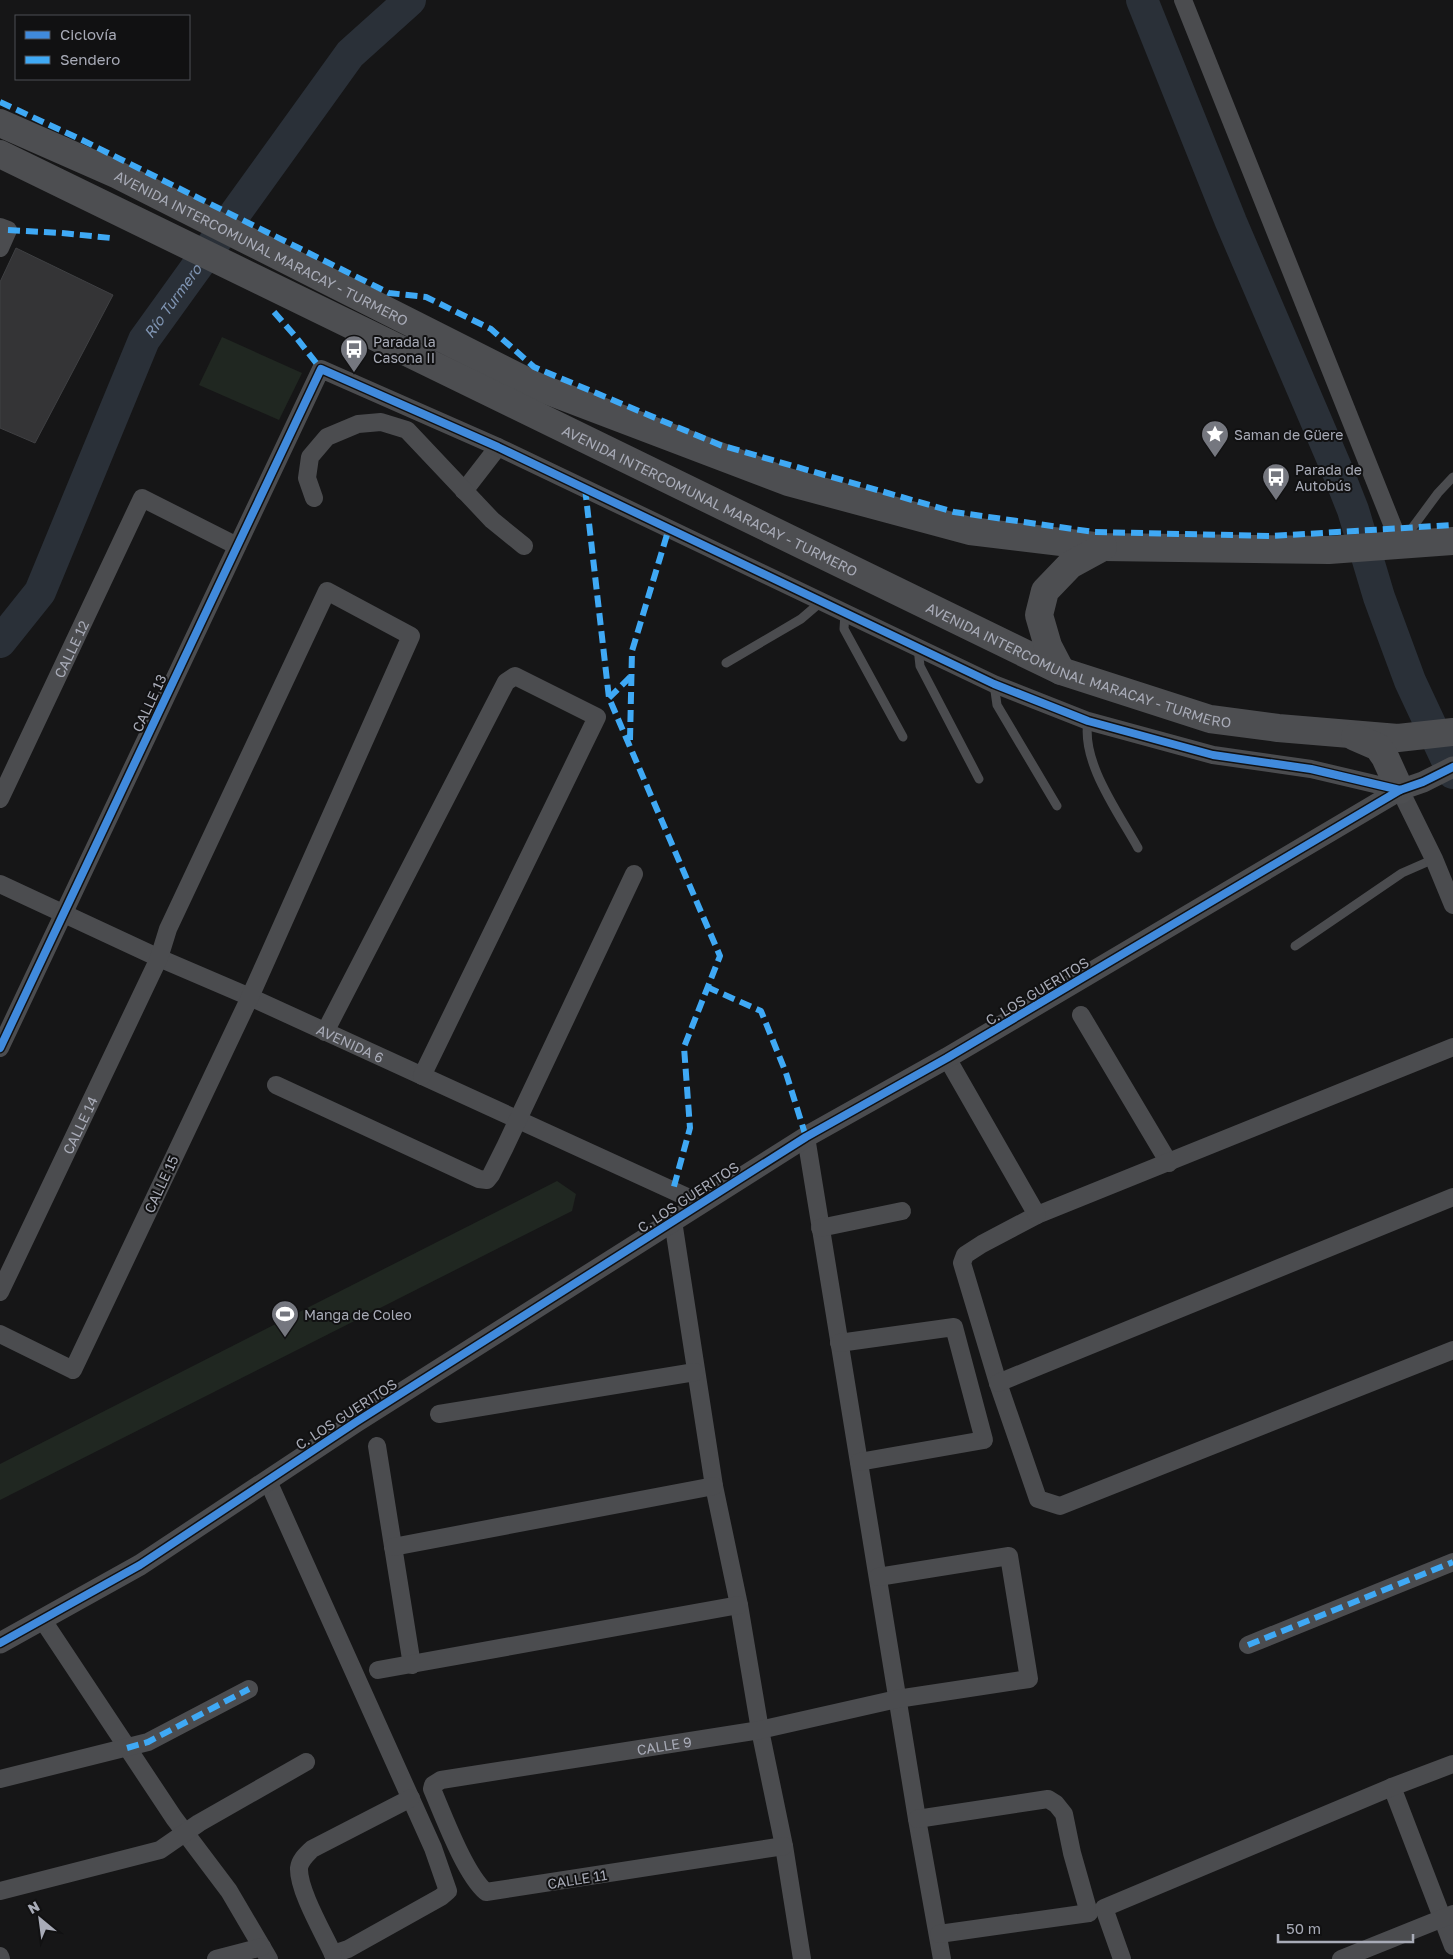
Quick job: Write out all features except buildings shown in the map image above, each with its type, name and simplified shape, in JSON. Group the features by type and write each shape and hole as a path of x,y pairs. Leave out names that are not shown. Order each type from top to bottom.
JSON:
{"main road":[{"name":"AVENIDA INTERCOMUNAL MARACAY - TURMERO","path":"0,123 118,174 538,387 788,482 970,531 1103,547 1329,550 1453,541"},
{"name":"AVENIDA INTERCOMUNAL MARACAY - TURMERO","path":"0,154 1062,671 1210,719 1351,735 1398,738 1453,732"},
{"path":"1062,671 1048,646 1039,615 1045,590 1070,564 1103,547"},
{"path":"1351,735 1378,748 1412,786"}],"street":[{"path":"1182,0 1388,546"},
{"path":"0,227 8,230 0,248"},
{"name":"CALLE 13","path":"0,1048 321,369 498,447"},
{"path":"314,498 307,478 310,457 327,437 358,424 381,422 406,430 436,459 492,520 524,546"},
{"path":"464,490 498,447 994,684 1088,721 1213,755 1311,768 1412,786 1434,859 1453,905"},
{"name":"CALLE 12","path":"0,799 142,498 237,546"},
{"name":"CALLE 14","path":"0,1292 159,958 168,929 327,591 411,636 250,998"},
{"path":"325,1032 506,682 514,676 598,717 422,1076"},
{"name":"C. LOS GUERITOS","path":"0,1643 140,1565 365,1416 700,1203 806,1138 947,1058 1412,786 1453,767"},
{"path":"276,1085 479,1179 487,1180 518,1120 634,874"},
{"name":"AVENIDA 6","path":"0,884 700,1203"},
{"name":"CALLE 15","path":"0,1334 73,1370 250,998"},
{"path":"1081,1015 1169,1162"},
{"path":"1453,1047 1037,1215 982,1244 965,1255 962,1263 998,1383 1038,1499 1060,1506 1453,1350"},
{"path":"947,1058 1037,1215"},
{"path":"806,1138 917,1819 942,1959"},
{"path":"998,1383 1453,1197"},
{"path":"820,1228 902,1211"},
{"path":"673,1221 714,1486 739,1605 760,1730 784,1846 802,1959"},
{"path":"839,1343 954,1327 984,1440 859,1462"},
{"path":"439,1414 696,1372"},
{"path":"377,1446 412,1665"},
{"path":"268,1481 434,1848 448,1891 441,1897 335,1957 303,1891 299,1869 302,1859 312,1849 411,1798"},
{"path":"393,1547 714,1486"},
{"name":"CALLE 9","path":"432,1790 433,1785 441,1780 760,1730 898,1699 1029,1679 1009,1556 878,1577"},
{"path":"1248,1644 1453,1562"},
{"path":"378,1670 739,1605"},
{"path":"42,1619 127,1748 185,1832 229,1891 265,1953 216,1959"},
{"path":"0,1779 148,1742 249,1689"},
{"path":"0,1891 152,1854 169,1845 198,1823 306,1762"},
{"path":"1122,1959 1104,1908 1392,1787 1453,1764"},
{"path":"1392,1787 1448,1916 1453,1946"},
{"name":"CALLE 11","path":"432,1790 459,1850 478,1886 486,1892 784,1846"},
{"path":"917,1819 1048,1799 1056,1804 1064,1814 1072,1853 1089,1913 938,1934"},
{"path":"1341,1959 1448,1916"}],"lane":[{"path":"1388,546 1453,476"},
{"path":"726,663 801,619 823,601"},
{"path":"845,613 844,629 903,737"},
{"path":"918,647 920,666 979,779"},
{"path":"994,684 997,705 1057,806"},
{"path":"1088,721 1086,731 1089,753 1103,784 1138,848"},
{"path":"1296,946 1402,873 1434,859"}],"shaded area":[{"path":"222,337 302,373 279,420 199,385"},
{"name":"Manga de Coleo","path":"557,1181 576,1194 572,1211 0,1500 0,1464"}],"waterway":[{"name":"Río Turmero","path":"0,642 40,592 144,340 350,54 410,0"},
{"path":"1142,0 1231,222 1338,472 1353,510 1379,597 1410,681 1453,773"}],"marked path":[{"path":"0,102 82,140 389,293 426,297 491,329 534,367 720,445 954,512 1094,532 1272,536 1453,525"},
{"path":"8,230 111,238"},
{"path":"274,312 321,369"},
{"path":"585,488 609,698 720,956 684,1047 690,1128 673,1190"},
{"path":"630,740 632,651 669,528"},
{"path":"609,698 631,676"},
{"path":"707,987 761,1011 786,1073 806,1137"},
{"path":"1248,1645 1453,1562"},
{"path":"127,1748 148,1742 249,1689"}],"cycle path":[{"path":"0,1048 321,369 498,447 994,684 1088,721 1213,755 1311,769 1400,790 1423,782 1453,767"},
{"path":"0,1643 140,1565 356,1422 806,1137 947,1058 1400,790"}],"place":[{"name":"Parada la Casona II","path":"354,373"},
{"name":"Saman de Güere","path":"1215,458"},
{"name":"Parada de Autobús","path":"1276,501"},
{"name":"Manga de Coleo","path":"285,1338"}]}
